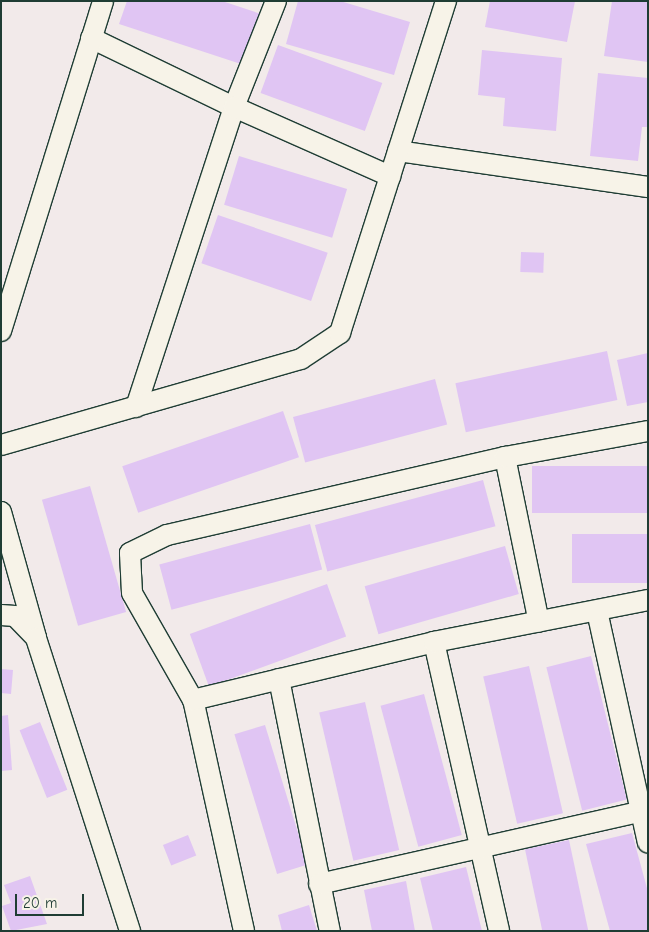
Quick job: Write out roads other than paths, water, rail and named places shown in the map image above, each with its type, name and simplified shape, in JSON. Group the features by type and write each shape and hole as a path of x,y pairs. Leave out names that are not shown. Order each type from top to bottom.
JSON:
{"street":[{"path":"1,331 103,1"},
{"path":"136,407 234,107 276,1"},
{"path":"1,445 301,359 326,346 340,333 446,1"},
{"path":"91,38 234,107 390,176"},
{"path":"398,151 648,187"},
{"path":"244,931 193,700 132,593 130,553 167,535 505,457 648,431"},
{"path":"505,457 540,622"},
{"path":"1,512 36,638 130,931"},
{"path":"193,700 434,642 648,600"},
{"path":"597,611 644,810 648,842"},
{"path":"1,615 15,616 36,638"},
{"path":"434,642 499,931"},
{"path":"279,679 318,884 330,931"},
{"path":"318,884 644,810"}]}
